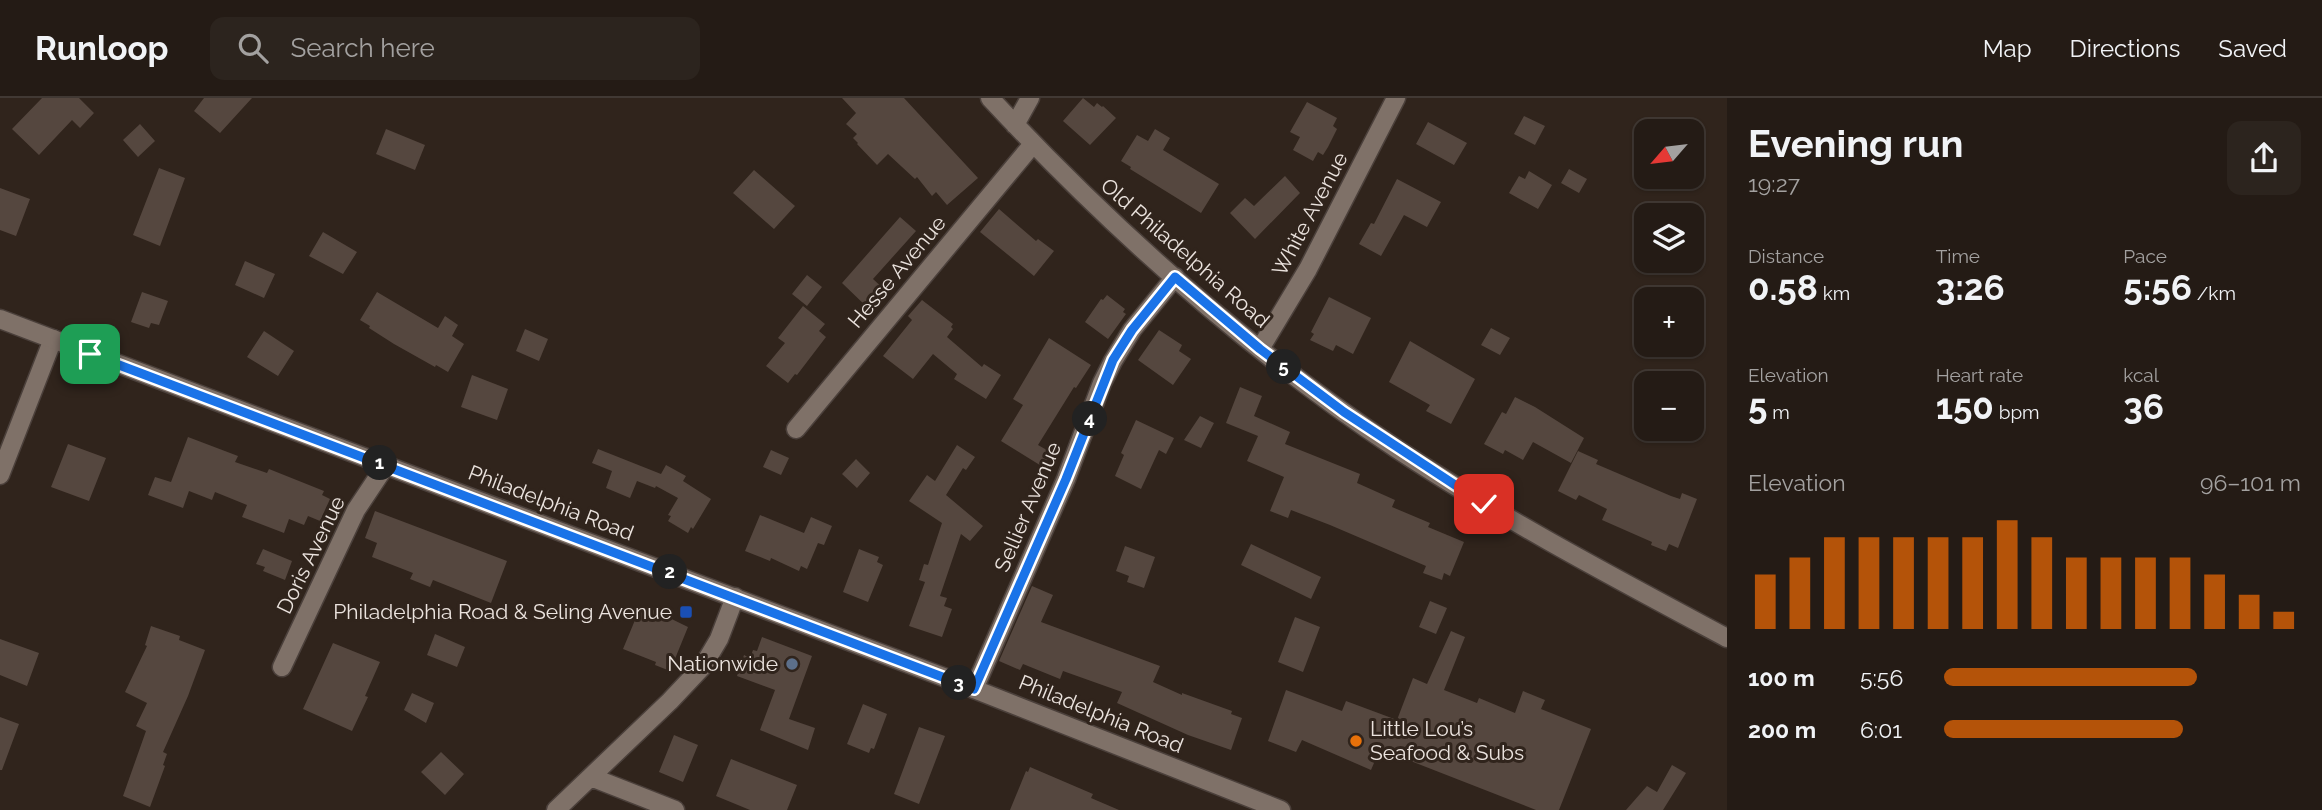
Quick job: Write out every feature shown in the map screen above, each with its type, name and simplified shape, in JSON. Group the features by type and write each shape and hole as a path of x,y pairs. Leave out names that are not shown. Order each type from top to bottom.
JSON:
{"street":[{"name":"Old Philadelphia Road","path":"990,98 1108,218 1260,349 1344,412 1446,481 1540,537 1727,638"},
{"path":"1015,125 1030,98"},
{"name":"White Avenue","path":"1260,349 1308,269 1396,98"},
{"name":"Hesse Avenue","path":"796,429 1033,144"},
{"name":"Sellier Avenue","path":"974,689 1066,479 1113,360 1132,330 1175,277"},
{"name":"Philadelphia Road","path":"0,319 735,597 1281,810"},
{"path":"0,475 52,339"},
{"name":"Doris Avenue","path":"282,667 356,510 386,465"},
{"path":"556,810 703,666 719,639 735,597"},
{"path":"591,777 674,810"}],"building":[{"path":"42,98 79,98 94,113 80,128 72,120 39,155 12,129"},
{"path":"204,98 252,98 220,133 194,111"},
{"path":"842,98 904,98 978,178 947,205 936,192 932,196 917,177 915,179 888,154 877,165 853,138 857,134 846,124 856,113"},
{"path":"1083,98 1094,107 1097,103 1103,106 1116,118 1090,145 1063,121"},
{"path":"1307,102 1337,118 1333,126 1337,129 1328,147 1323,155 1318,152 1313,161 1293,150 1300,137 1290,132"},
{"path":"1524,116 1545,126 1535,145 1514,134"},
{"path":"1428,122 1467,143 1454,165 1416,144"},
{"path":"140,124 155,141 138,157 123,140"},
{"path":"386,129 425,145 415,170 376,154"},
{"path":"1155,129 1170,138 1163,150 1219,184 1201,213 1121,161 1137,135 1148,141"},
{"path":"159,168 185,178 160,246 133,235"},
{"path":"1569,169 1587,179 1579,193 1561,183"},
{"path":"754,170 795,206 774,229 733,193"},
{"path":"1529,171 1552,185 1538,209 1509,193 1519,176 1525,179"},
{"path":"1285,176 1300,193 1255,239 1230,213 1245,198 1254,206"},
{"path":"1397,179 1441,202 1427,227 1404,215 1381,256 1359,244 1371,223 1374,224"},
{"path":"0,188 30,199 16,236 0,230"},
{"path":"999,209 1036,241 1038,239 1054,251 1034,276 980,232"},
{"path":"900,217 916,231 873,279 886,291 869,309 842,283"},
{"path":"323,232 357,252 343,274 309,256"},
{"path":"245,261 275,274 264,298 235,285"},
{"path":"807,275 822,287 807,306 792,294"},
{"path":"142,292 168,301 159,325 151,323 149,328 131,322"},
{"path":"377,292 438,328 445,316 458,325 452,336 464,344 448,372 394,344 360,320"},
{"path":"1107,295 1125,309 1123,312 1126,314 1108,339 1085,322 1101,299"},
{"path":"1329,297 1371,318 1353,354 1336,345 1333,351 1310,340 1314,334 1311,332"},
{"path":"922,300 953,324 947,337 982,367 984,364 1001,375 986,399 954,379 957,374 933,354 913,379 883,356 912,320 908,316"},
{"path":"803,306 825,324 819,331 826,337 788,383 766,366 785,343 778,338"},
{"path":"1491,328 1510,338 1500,355 1481,345"},
{"path":"525,329 548,339 539,361 516,351"},
{"path":"1159,330 1182,345 1179,351 1191,359 1173,385 1138,360"},
{"path":"264,331 294,351 278,376 247,357"},
{"path":"1049,338 1091,365 1038,445 1052,453 1043,467 1001,441 1023,405 1013,399"},
{"path":"1410,341 1475,379 1451,424 1426,411 1430,405 1389,382"},
{"path":"472,375 508,389 497,420 461,407"},
{"path":"1240,387 1262,396 1254,416 1290,432 1285,444 1360,474 1357,483 1395,500 1392,507 1430,523 1428,527 1464,542 1450,576 1444,573 1442,580 1423,573 1426,566 1291,510 1288,518 1270,511 1284,477 1247,461 1258,436 1226,423"},
{"path":"1515,397 1584,438 1571,463 1533,442 1523,460 1505,450 1503,454 1484,444 1502,412 1506,414"},
{"path":"1200,416 1214,423 1201,448 1184,440"},
{"path":"1136,420 1174,438 1166,454 1159,450 1141,489 1115,476 1124,455 1121,453"},
{"path":"188,437 238,456 235,462 267,473 269,469 324,491 322,495 330,499 320,521 308,516 304,525 289,519 284,533 242,517 247,505 215,492 212,500 189,491 183,508 148,495 155,477 171,482"},
{"path":"68,444 106,458 89,501 51,487"},
{"path":"957,445 975,457 966,470 963,468 946,495 983,526 970,541 961,534 940,596 947,598 944,606 952,609 942,637 909,626 925,582 919,580 924,564 928,565 942,523 909,501 927,475 935,481"},
{"path":"598,449 661,474 666,465 686,476 683,481 711,499 693,529 691,527 688,533 668,521 671,516 668,515 678,498 656,486 655,488 637,481 630,498 606,488 612,471 592,463"},
{"path":"771,450 789,458 781,475 763,467"},
{"path":"1578,451 1598,460 1596,464 1671,496 1680,499 1682,493 1697,499 1678,548 1669,544 1666,551 1651,545 1652,542 1602,520 1607,509 1579,495 1576,500 1558,491"},
{"path":"856,459 870,473 857,488 842,474"},
{"path":"375,511 507,561 491,603 433,580 430,587 410,579 413,573 372,557 377,543 365,538"},
{"path":"760,515 804,533 811,517 832,526 824,545 818,543 807,569 801,566 799,571 771,558 770,561 745,551"},
{"path":"1251,544 1321,577 1311,599 1241,565"},
{"path":"1125,546 1155,557 1144,588 1127,582 1129,576 1116,571"},
{"path":"263,549 292,561 285,580 263,571 265,567 256,564"},
{"path":"859,549 879,557 877,562 883,565 868,602 843,592"},
{"path":"1032,586 1053,595 1041,622 1160,666 1153,682 1182,695 1232,711 1231,714 1242,718 1231,750 1188,735 1117,703 1122,692 1063,671 1060,679 1023,664 1020,670 999,661"},
{"path":"1430,601 1447,608 1436,634 1419,627"},
{"path":"640,608 648,611 649,608 688,627 670,671 655,665 656,662 623,649"},
{"path":"1295,617 1320,627 1303,672 1278,662"},
{"path":"151,626 180,636 179,640 205,650 163,752 167,754 163,765 165,766 150,807 123,796 146,731 136,726 147,703 125,692 147,646 145,645"},
{"path":"1451,631 1465,637 1444,690 1477,703 1479,698 1515,713 1523,691 1545,700 1541,709 1591,729 1559,810 1536,810 1380,749 1371,770 1302,740 1296,752 1268,741 1286,690 1342,711 1346,701 1397,720 1413,678 1427,684"},
{"path":"435,634 465,647 457,667 427,655"},
{"path":"762,637 812,656 789,719 815,728 808,750 760,730 775,690 737,676 744,655 750,658 753,650 757,651"},
{"path":"0,639 39,653 27,686 0,675"},
{"path":"333,643 380,662 352,731 303,709"},
{"path":"412,693 434,703 426,723 404,710"},
{"path":"863,704 887,714 874,749 871,748 869,753 847,744"},
{"path":"0,717 19,724 2,770 0,770"},
{"path":"919,727 945,736 919,804 894,794"},
{"path":"674,735 698,745 683,782 659,772"},
{"path":"441,752 464,774 445,795 421,772"},
{"path":"731,759 797,785 787,810 750,810 716,796"},
{"path":"1672,765 1686,773 1663,810 1626,810 1647,786 1657,792"},
{"path":"1030,767 1093,794 1091,798 1119,810 1010,810"}],"place":[{"name":"Philadelphia Road & Seling Avenue","path":"686,612"},
{"name":"Nationwide","path":"792,664"},
{"name":"Little Lou’s Seafood & Subs","path":"1356,741"}],"route":[{"path":"90,354 974,689 1066,479 1113,360 1132,330 1175,277 1260,349 1344,412 1484,504"}]}
